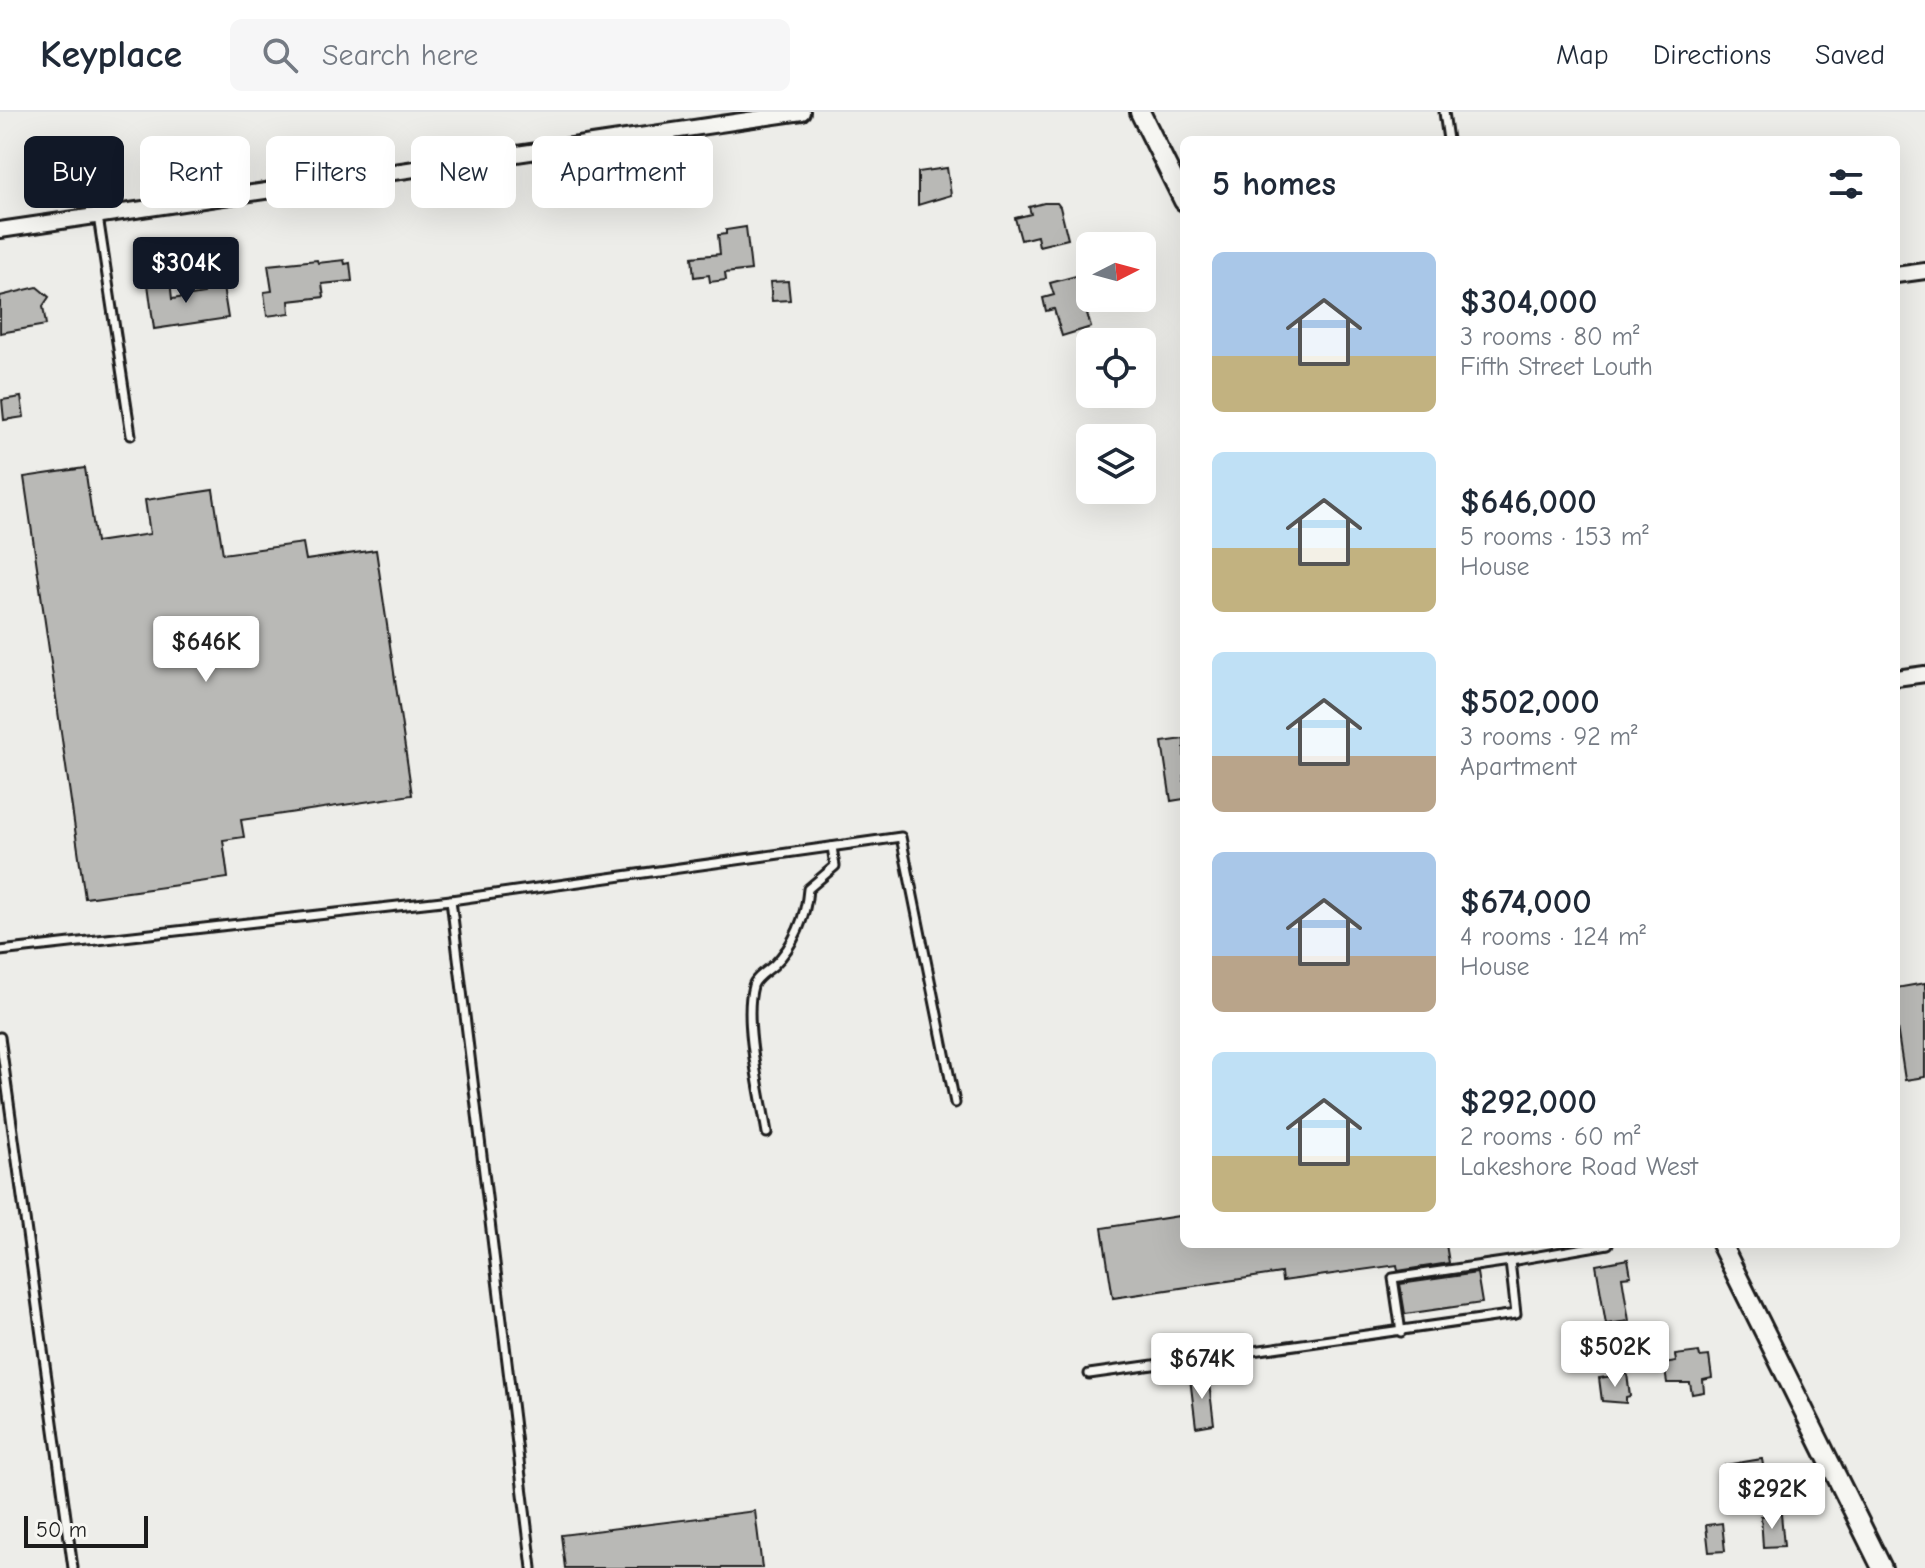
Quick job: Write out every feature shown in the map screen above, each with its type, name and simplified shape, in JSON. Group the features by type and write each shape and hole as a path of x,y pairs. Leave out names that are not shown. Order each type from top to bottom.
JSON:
{"main road":[{"path":"1140,112 1180,193"},
{"path":"1723,1248 1882,1568"}],"street":[{"path":"0,230 802,112"},
{"path":"1900,274 1925,271"},
{"path":"1900,677 1925,674"}],"lane":[{"path":"1444,112 1447,136"},
{"path":"98,216 131,435"},
{"path":"0,951 451,900 901,837 955,1103"},
{"path":"767,1133 750,1013 753,983 794,942 797,924 807,907 808,889 835,866 832,847"},
{"path":"451,900 532,1568"},
{"path":"0,1037 73,1568"},
{"path":"1401,1332 1393,1278 1585,1248"},
{"path":"1089,1374 1516,1314 1510,1261"}],"building":[{"path":"947,168 951,195 918,205 918,172"},
{"path":"1057,203 1060,207 1068,239 1039,246 1037,236 1021,240 1015,218 1031,214 1029,207"},
{"path":"746,227 751,270 725,273 726,280 710,282 709,275 694,277 692,257 720,254 718,235 726,234 726,230"},
{"path":"317,260 318,263 344,260 345,264 350,263 352,281 322,284 324,297 289,301 290,313 267,316 264,292 272,291 268,265"},
{"path":"1076,276 1076,312 1087,312 1091,327 1076,328 1076,332 1062,336 1054,309 1046,311 1043,298 1054,295 1050,283"},
{"path":"170,280 172,299 204,294 202,284 222,281 228,318 154,329 148,284"},
{"path":"788,281 790,300 772,301 770,282"},
{"path":"37,287 49,297 43,306 46,325 0,333 0,296"},
{"path":"21,397 24,417 4,420 2,400"},
{"path":"85,468 96,542 150,534 145,500 213,490 223,554 303,543 306,560 376,550 412,795 241,820 244,837 223,840 228,878 85,898 24,477"},
{"path":"1180,740 1180,800 1171,801 1162,742"},
{"path":"1925,983 1925,1077 1905,1080 1900,1047 1900,987"},
{"path":"1179,1216 1180,1248 1447,1248 1449,1263 1398,1271 1397,1265 1282,1281 1281,1273 1113,1298 1102,1228"},
{"path":"1628,1259 1631,1276 1622,1277 1629,1321 1606,1324 1596,1265"},
{"path":"1477,1273 1482,1303 1405,1314 1400,1284"},
{"path":"1699,1352 1700,1357 1709,1356 1712,1378 1703,1380 1704,1392 1692,1394 1690,1383 1667,1383 1664,1364 1676,1362 1675,1355"},
{"path":"1627,1374 1630,1396 1626,1397 1626,1403 1602,1401 1599,1378"},
{"path":"1208,1375 1214,1424 1196,1427 1190,1378"},
{"path":"1762,1459 1765,1477 1753,1479 1755,1489 1735,1492 1734,1484 1728,1485 1725,1465"},
{"path":"755,1511 762,1568 565,1568 561,1535"},
{"path":"1781,1514 1784,1546 1763,1547 1761,1516"},
{"path":"1722,1523 1725,1551 1709,1552 1706,1525"}]}
